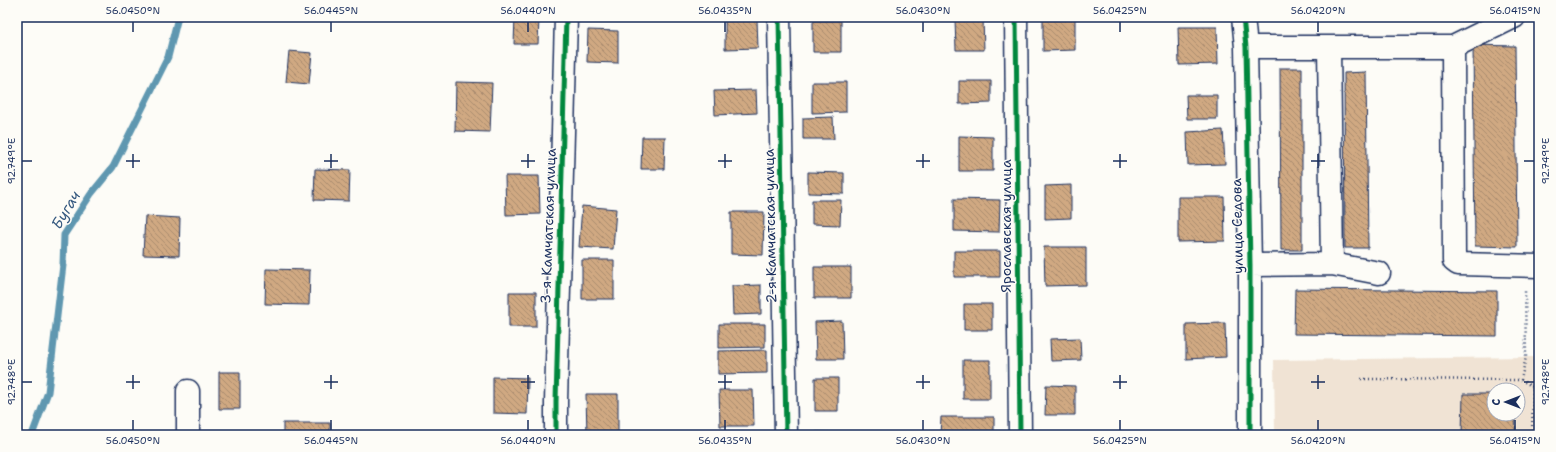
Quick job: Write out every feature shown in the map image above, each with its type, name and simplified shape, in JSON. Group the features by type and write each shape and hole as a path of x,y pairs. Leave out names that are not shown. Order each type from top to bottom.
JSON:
{"street":[{"name":"3-я Камчатская улица","path":"556,435 566,17"},
{"name":"2-я Камчатская улица","path":"779,17 786,435"},
{"name":"Ярославская улица","path":"1016,17 1020,435"},
{"name":"улица Седова","path":"1243,17 1246,47 1250,265 1250,435"},
{"path":"1246,47 1453,47 1514,17"},
{"path":"1453,47 1454,261 1458,264 1532,266"},
{"path":"1329,48 1332,264"},
{"path":"1250,265 1332,264 1379,272"},
{"path":"188,391 188,435"}],"path":[{"path":"1521,380 1526,357 1532,266"},
{"path":"1361,379 1521,380 1533,387 1532,435"}],"shaded area":[{"path":"1539,357 1539,435 1275,435 1274,360"}],"building":[{"path":"515,17 539,17 538,44 514,44"},
{"path":"1043,17 1075,17 1075,50 1043,51"},
{"path":"955,19 983,19 984,50 956,50"},
{"path":"757,20 758,48 725,49 725,21"},
{"path":"813,21 841,21 841,52 813,52"},
{"path":"1178,27 1217,27 1218,64 1179,65"},
{"path":"588,30 618,31 618,63 587,62"},
{"path":"1473,45 1515,46 1517,247 1475,246"},
{"path":"289,51 312,53 309,84 286,82"},
{"path":"1280,68 1302,68 1302,250 1281,250"},
{"path":"1366,72 1368,248 1345,248 1344,73"},
{"path":"959,81 991,81 991,103 959,104"},
{"path":"456,82 492,83 490,132 455,131"},
{"path":"812,82 846,82 846,112 812,113"},
{"path":"756,90 757,113 715,115 714,91"},
{"path":"1186,95 1217,95 1217,119 1187,119"},
{"path":"833,117 834,139 803,139 803,118"},
{"path":"1223,130 1225,164 1188,165 1187,132"},
{"path":"959,136 993,137 993,171 959,171"},
{"path":"642,137 665,137 664,169 641,169"},
{"path":"315,169 350,170 349,201 314,200"},
{"path":"808,172 844,173 844,194 808,193"},
{"path":"505,176 539,176 540,214 506,215"},
{"path":"1071,185 1071,218 1045,219 1045,186"},
{"path":"1178,197 1224,197 1225,241 1178,242"},
{"path":"954,199 1000,200 999,232 954,231"},
{"path":"812,200 841,200 840,225 812,224"},
{"path":"582,206 616,209 613,249 579,247"},
{"path":"731,212 764,212 763,255 731,254"},
{"path":"145,216 180,218 179,256 143,255"},
{"path":"1044,247 1086,247 1086,285 1045,286"},
{"path":"954,251 1000,251 1000,277 954,277"},
{"path":"582,260 614,260 614,299 582,299"},
{"path":"814,267 851,267 851,298 814,298"},
{"path":"266,269 310,270 309,305 265,304"},
{"path":"761,285 761,314 733,315 732,286"},
{"path":"1295,289 1497,291 1497,336 1294,334"},
{"path":"509,292 536,292 536,327 509,327"},
{"path":"964,304 992,304 992,330 964,330"},
{"path":"842,321 843,359 816,359 815,322"},
{"path":"1225,323 1226,357 1186,359 1186,324"},
{"path":"719,324 765,324 765,347 719,348"},
{"path":"1080,338 1081,360 1051,361 1050,339"},
{"path":"767,350 767,373 718,374 718,351"},
{"path":"963,360 990,360 990,399 963,399"},
{"path":"219,372 240,372 240,409 219,409"},
{"path":"493,377 528,378 527,414 493,413"},
{"path":"815,378 838,378 838,411 815,411"},
{"path":"1046,385 1075,386 1075,415 1045,415"},
{"path":"719,390 753,390 754,426 720,426"},
{"path":"586,394 618,394 618,435 587,435"},
{"path":"1463,394 1486,394 1486,422 1516,422 1515,435 1462,435"},
{"path":"941,417 994,417 994,435 940,435"},
{"path":"283,423 330,423 330,435 283,435"},
{"path":"816,432 847,433 847,435 816,435"}],"waterway":[{"name":"Бугач","path":"32,435 48,392 63,265 64,235 91,194 113,167 168,57 178,17"}],"cycle path":[{"path":"556,435 566,17"},
{"path":"779,17 786,435"},
{"path":"1016,17 1020,435"},
{"path":"1243,17 1246,47 1250,265 1250,435"}]}
